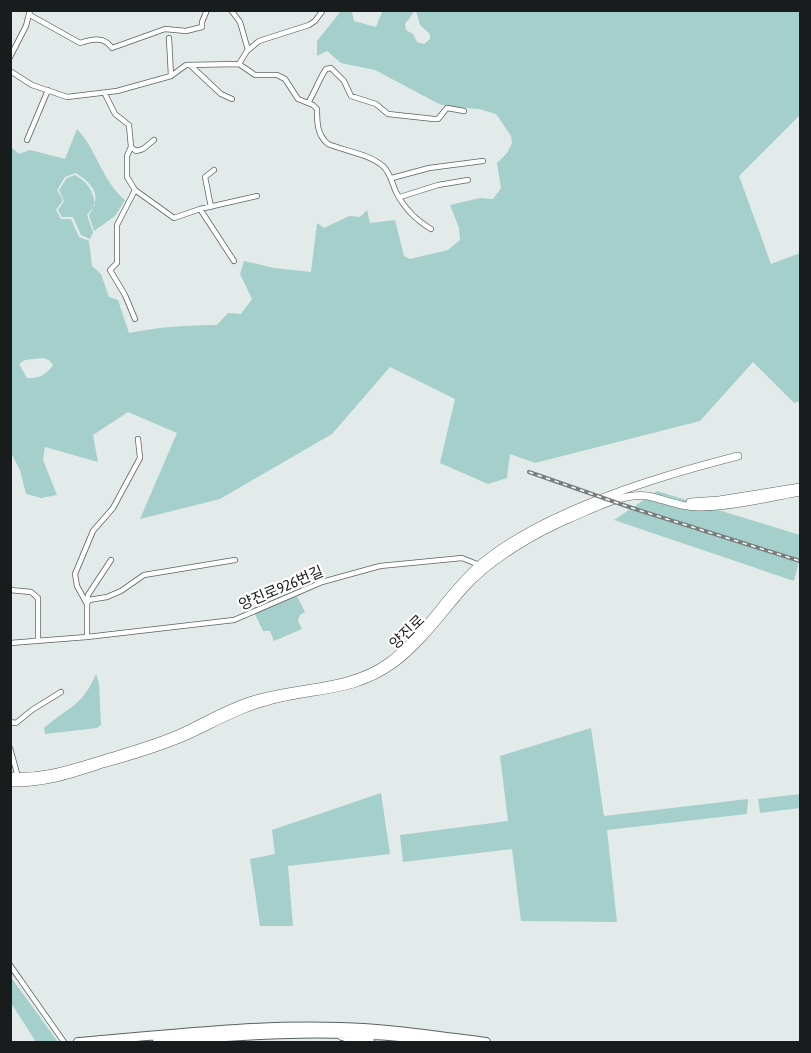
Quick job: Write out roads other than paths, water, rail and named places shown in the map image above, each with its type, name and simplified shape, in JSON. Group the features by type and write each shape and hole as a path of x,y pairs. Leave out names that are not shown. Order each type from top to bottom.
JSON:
{"highway":[{"path":"78,1042 317,1026 388,1029 486,1042"},
{"path":"157,1042 258,1034 333,1033 446,1042"},
{"path":"333,1033 358,1041 370,1042"}],"main road":[{"name":"양진로","path":"14,777 52,775 178,734 244,702 283,692 336,684 371,672 388,662 406,646 483,567 511,542 557,518 632,488 695,467 738,456"},
{"path":"632,488 670,499 698,502 801,487"},
{"name":"양진로","path":"10,783 60,778 162,745 269,701 343,688 362,681 394,664 406,653 443,616 483,567 570,518 630,495 700,507 801,492"}],"street":[{"path":"10,57 27,26 30,13 80,43 94,39 105,40 112,48 165,29 186,31 202,27 207,10"},
{"path":"231,10 240,22 248,50"},
{"path":"239,64 248,50 259,41 309,25 323,10"},
{"path":"169,38 171,76"},
{"path":"10,71 32,85 67,97 105,94 171,76 190,65 239,64 255,75 277,75 285,79 298,99 317,108 317,122 322,139 328,144 373,159 384,168 412,215 431,229"},
{"path":"190,65 221,94 232,99"},
{"path":"308,103 319,86 321,75 326,69 331,68 344,81 351,96 376,104 388,114 434,120 447,108 464,111"},
{"path":"27,140 48,90"},
{"path":"105,94 115,114 129,125 131,147 127,156 127,177 135,190 174,218 200,209 257,196"},
{"path":"131,147 136,151 143,149 154,140"},
{"path":"392,178 429,168 483,160"},
{"path":"211,207 205,177 214,170"},
{"path":"400,197 438,185 468,180"},
{"path":"135,190 117,225 117,263 110,270 125,295 135,319"},
{"path":"200,209 234,261"},
{"path":"87,604 76,586 75,574 93,531 113,508 140,458 138,439"},
{"name":"양진로926번길","path":"10,643 87,637 234,620 322,582 380,566 462,558 483,567"},
{"path":"87,637 88,595 111,560"},
{"path":"87,604 89,600 107,597 121,591 144,575 235,560"},
{"path":"10,590 31,592 38,598 38,640"},
{"path":"10,722 16,723 60,692"},
{"path":"10,748 14,777"},
{"path":"10,965 64,1042"}],"railway":[{"path":"529,472 632,508 800,561"}]}
